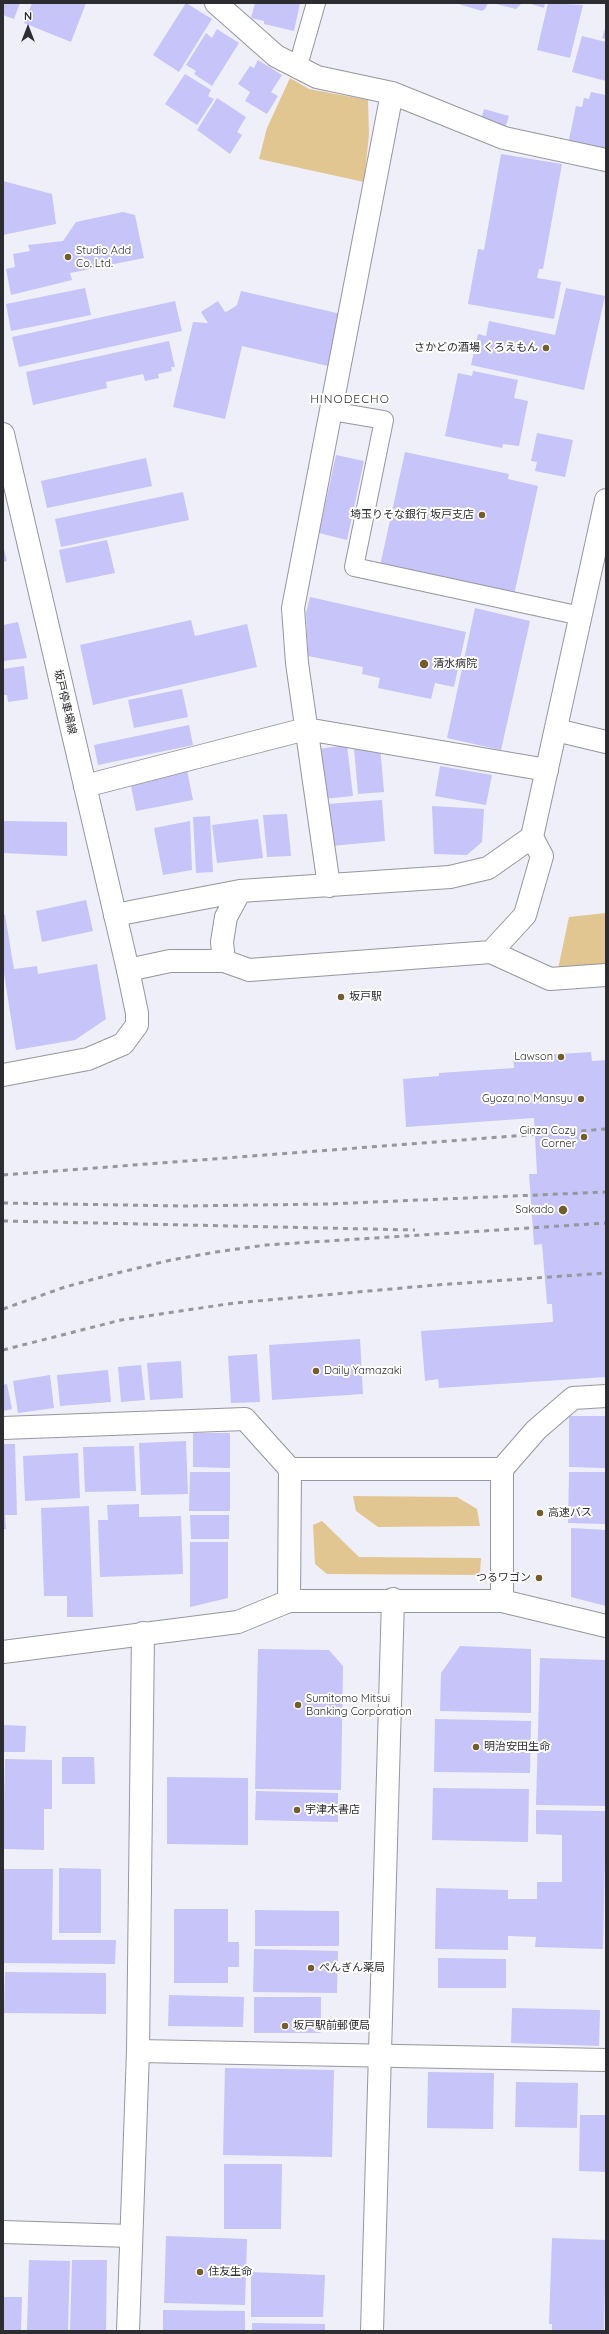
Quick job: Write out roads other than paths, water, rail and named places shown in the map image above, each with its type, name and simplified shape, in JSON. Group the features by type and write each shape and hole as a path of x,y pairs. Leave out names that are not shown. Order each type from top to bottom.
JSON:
{"street":[{"path":"216,3 276,56 298,69 317,77 392,93 504,138 606,160"},
{"path":"329,886 297,662 293,608 392,93"},
{"name":"坂戸停車場線","path":"3,434 128,970 137,1019 136,1025 123,1044 88,1059 33,1071 3,1075"},
{"path":"491,952 525,915 542,856 532,837 606,502"},
{"path":"84,786 306,729 547,770"},
{"path":"556,730 606,742"},
{"path":"115,915 240,891 329,886 450,876 488,868 532,837"},
{"path":"224,961 222,942 226,917 240,891"},
{"path":"128,970 170,961 224,961 249,970 491,952 550,978 606,975"},
{"path":"502,1601 502,1469 536,1430 573,1398 606,1396"},
{"path":"3,1428 245,1419 290,1469 289,1601"},
{"path":"290,1469 502,1469"},
{"path":"372,2331 393,1600"},
{"path":"3,1652 238,1622 289,1601 502,1601 606,1626"},
{"path":"128,2331 138,2051 143,1633"},
{"path":"138,2051 606,2060"},
{"path":"3,2232 131,2236"}],"lane":[{"path":"298,69 316,3"},
{"path":"331,410 384,420 354,567 581,616"}],"railway":[{"path":"3,1175 606,1129"},
{"path":"3,1203 185,1206 328,1204 606,1192"},
{"path":"3,1221 415,1230"},
{"path":"3,1309 65,1287 109,1275 171,1260 216,1252 266,1245 606,1223"},
{"path":"3,1350 121,1320 234,1303 436,1285 606,1273"}],"place":[{"name":"Studio Add Co. Ltd.","path":"68,257"},
{"name":"さかどの酒場 くろえもん","path":"546,348"},
{"name":"埼玉りそな銀行 坂戸支店","path":"482,515"},
{"name":"清水病院","path":"424,664"},
{"name":"坂戸駅","path":"341,997"},
{"name":"Lawson","path":"561,1057"},
{"name":"Gyoza no Mansyu","path":"581,1099"},
{"name":"Ginza Cozy Corner","path":"584,1137"},
{"name":"Sakado","path":"563,1210"},
{"name":"Daily Yamazaki","path":"316,1371"},
{"name":"高速バス","path":"540,1513"},
{"name":"つるワゴン","path":"539,1578"},
{"name":"Sumitomo Mitsui Banking Corporation","path":"298,1705"},
{"name":"明治安田生命","path":"476,1747"},
{"name":"宇津木書店","path":"297,1810"},
{"name":"ぺんぎん薬局","path":"311,1968"},
{"name":"坂戸駅前郵便局","path":"285,2026"},
{"name":"住友生命","path":"200,2272"}],"district":[{"name":"HINODECHO","path":"350,399"}]}
